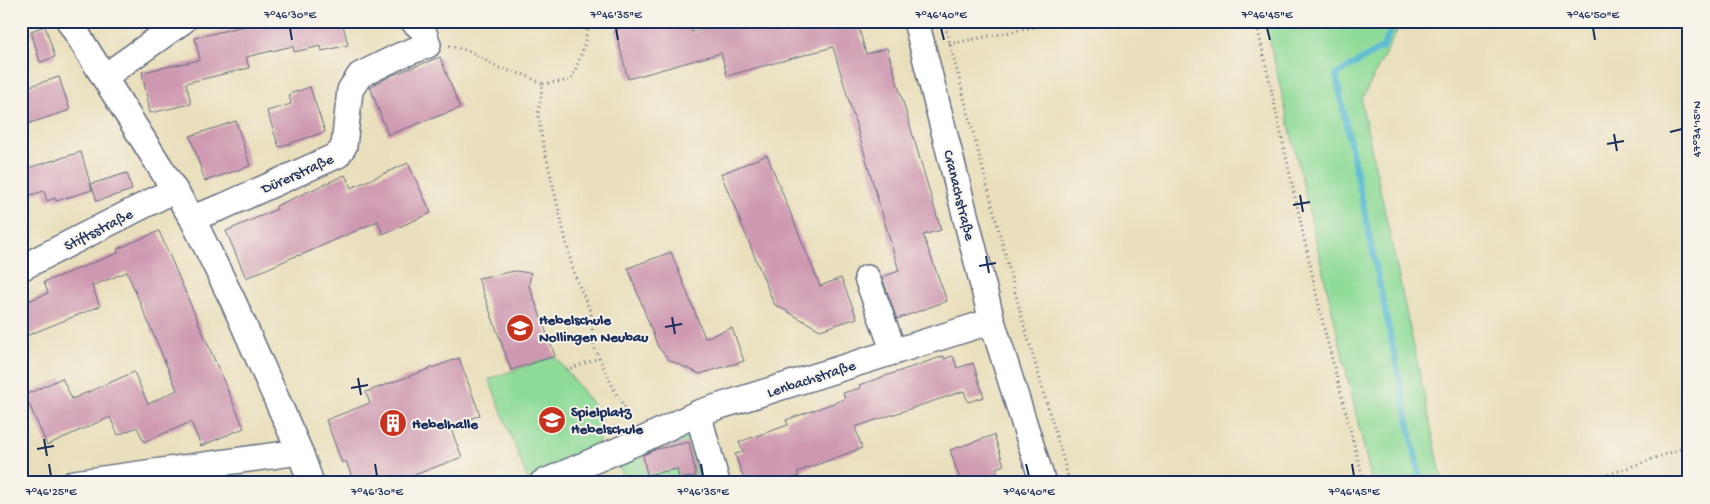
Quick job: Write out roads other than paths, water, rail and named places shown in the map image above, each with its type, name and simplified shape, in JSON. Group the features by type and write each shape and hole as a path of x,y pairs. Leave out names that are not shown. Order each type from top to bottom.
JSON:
{"street":[{"path":"69,21 192,218 233,301 300,452 310,483"},
{"path":"104,77 183,21"},
{"name":"Dürerstraße","path":"192,218 338,155 344,146 350,90 360,75 399,56 428,45 423,30 413,21"},
{"name":"Cranachstraße","path":"916,21 992,321 1043,483"},
{"name":"Stiftsstraße","path":"21,268 174,190"},
{"path":"866,278 894,352"},
{"name":"Lenbachstraße","path":"542,483 698,414 992,321"},
{"path":"698,414 717,483"},
{"path":"74,483 300,452"}],"waterway":[{"path":"1395,21 1383,47 1336,75 1421,483"}],"place":[{"name":"Hebelschule Nollingen Neubau","path":"520,328"},
{"name":"Spielplatz Hebelschule","path":"552,420"},
{"name":"Hebelhalle","path":"393,423"}]}
